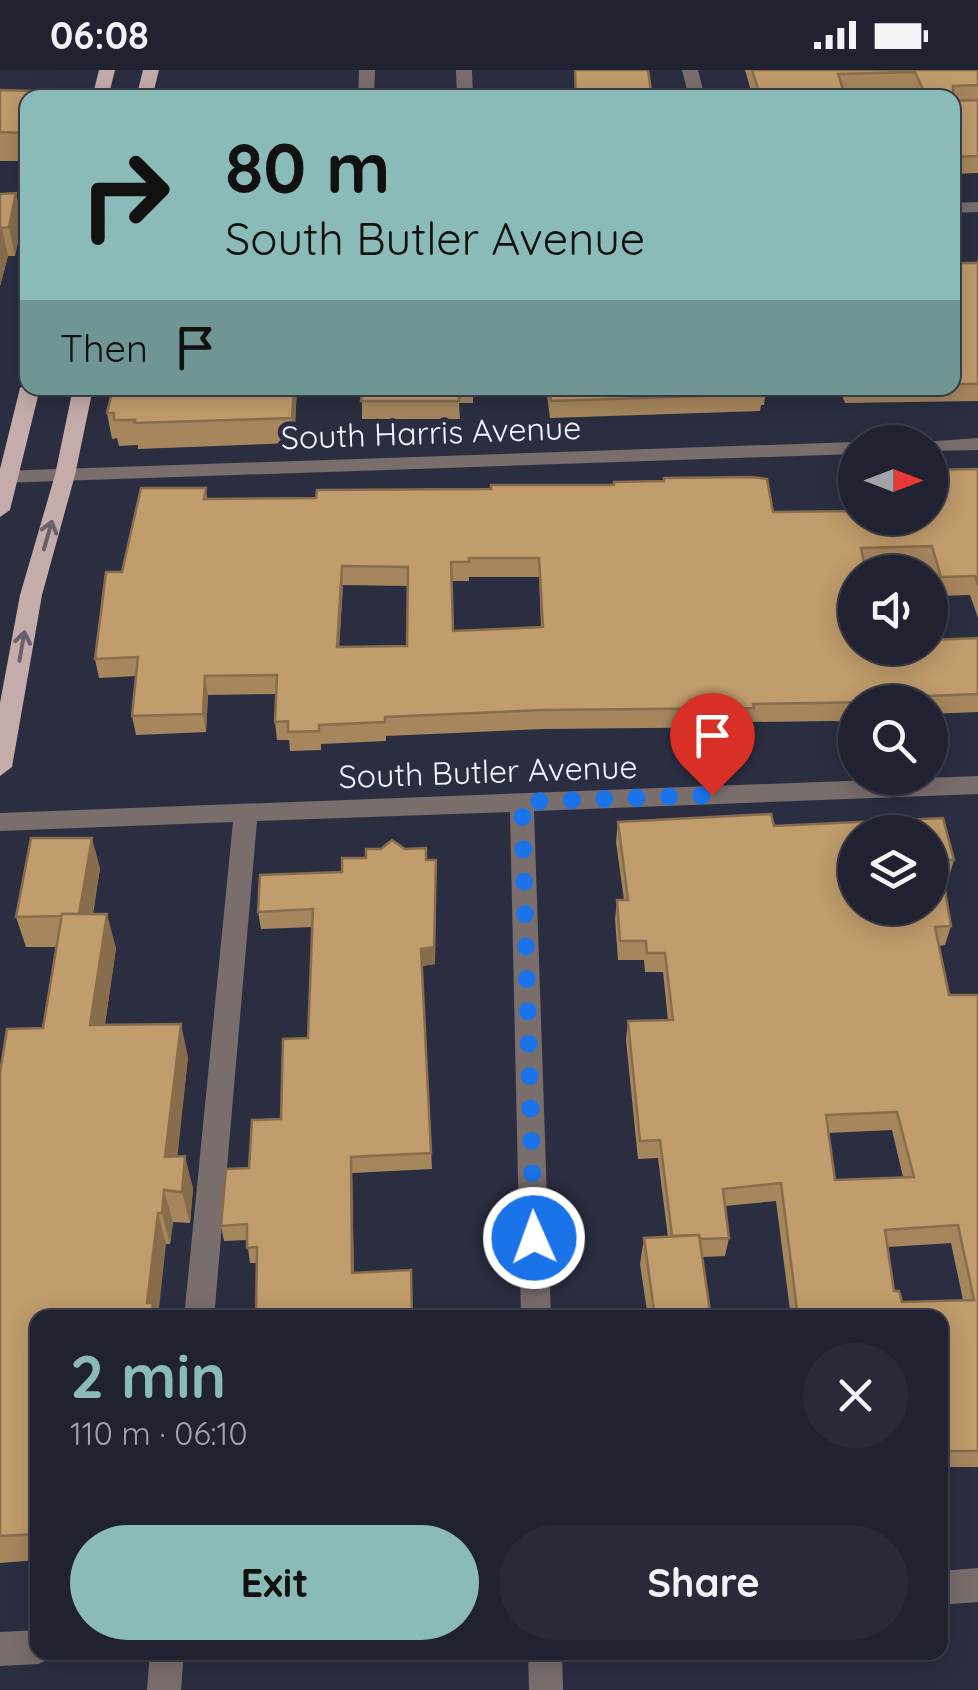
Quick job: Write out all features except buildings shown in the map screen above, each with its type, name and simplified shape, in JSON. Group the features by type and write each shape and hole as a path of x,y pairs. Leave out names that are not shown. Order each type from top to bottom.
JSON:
{"main road":[{"path":"0,510 4,477 28,395"},
{"path":"0,766 31,595 65,475 81,395"}],"street":[{"path":"948,445 978,444"},
{"name":"South Harris Avenue","path":"4,477 838,449"},
{"name":"South Butler Avenue","path":"0,822 978,785"},
{"path":"522,802 536,1310"},
{"path":"200,1310 246,813"},
{"path":"948,1587 978,1585"},
{"path":"0,1650 30,1648"},
{"path":"164,1690 166,1660"},
{"path":"545,1660 546,1690"}],"route":[{"path":"534,1238 522,802 712,795"}]}
